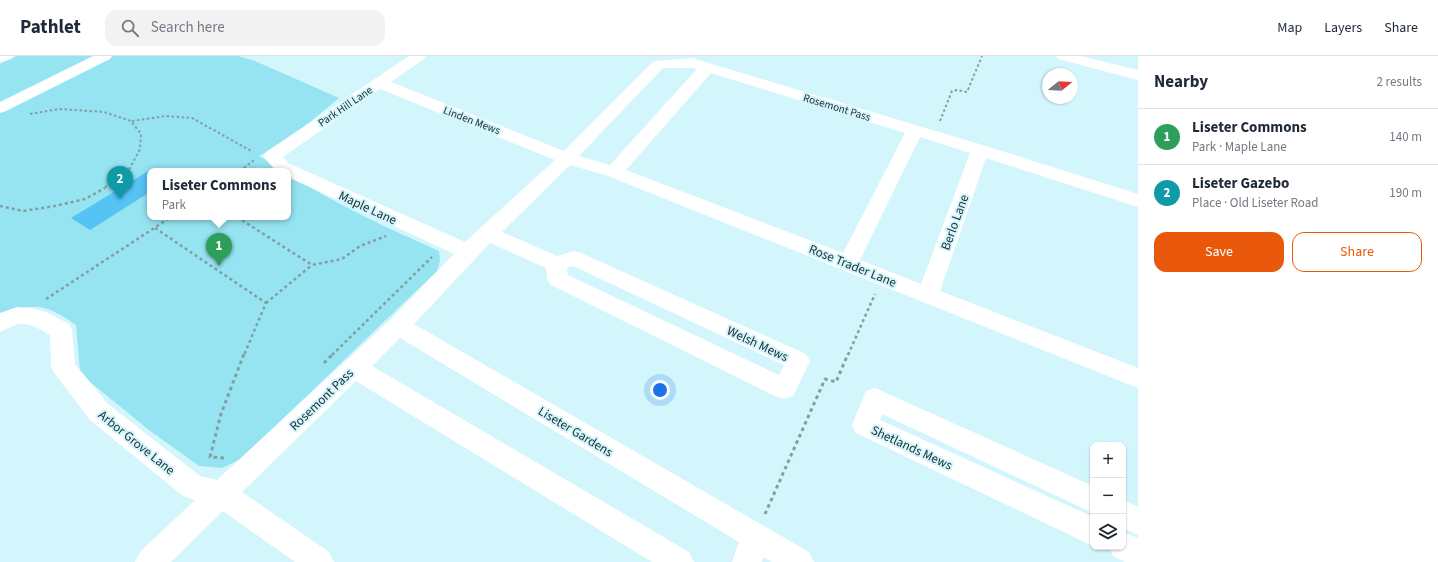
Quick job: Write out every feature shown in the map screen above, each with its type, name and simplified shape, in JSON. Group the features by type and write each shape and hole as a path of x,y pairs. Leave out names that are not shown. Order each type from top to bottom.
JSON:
{"street":[{"path":"0,58 6,56"},
{"path":"0,108 105,56"},
{"name":"Park Hill Lane","path":"272,156 419,56"},
{"path":"1063,56 1138,75"},
{"name":"Rosemont Pass","path":"150,562 398,326 468,252 489,234 567,158 659,64 692,63 708,67 980,150 1138,201"},
{"path":"614,172 708,67"},
{"name":"Linden Mews","path":"378,83 567,158"},
{"path":"848,263 915,130"},
{"name":"Berlo Lane","path":"928,295 980,150"},
{"name":"Maple Lane","path":"272,156 284,168"},
{"name":"Rose Trader Lane","path":"567,158 614,172 1138,378"},
{"name":"Maple Lane","path":"291,171 468,252"},
{"path":"489,234 556,264"},
{"name":"Welsh Mews","path":"574,258 798,361 784,389 558,279 556,264 574,258"},
{"name":"Arbor Grove Lane","path":"6,320 35,316 62,330 63,368 99,412 193,487 221,494"},
{"name":"Liseter Gardens","path":"398,326 751,549 800,562"},
{"path":"355,368 679,562"},
{"name":"Shetlands Mews","path":"1090,499 875,399 865,425 1090,531"},
{"path":"221,494 265,523 319,562"},
{"path":"1126,515 1138,521"},
{"path":"1126,547 1138,553"}],"path":[{"path":"933,136 952,91 957,90 967,92 982,56"},
{"path":"28,114 59,109 104,112 131,121 166,116 192,118 259,156 244,168"},
{"path":"0,206 23,210 55,206 84,199 107,187 130,168 140,149 141,134 131,121"},
{"path":"6,320 50,297 167,220"},
{"path":"242,220 312,265"},
{"path":"155,228 266,302"},
{"path":"226,458 210,457 221,414 241,361 266,302 312,265 342,259 360,246 387,236 392,236"},
{"path":"322,364 436,253"},
{"path":"751,549 825,380 836,382 883,277"}],"shaded area":[{"path":"17,56 97,56 0,104 0,64"},
{"path":"112,56 238,56 255,61 339,98 287,141 259,156 278,168 147,168 147,220 291,220 291,176 362,215 439,251 440,261 437,271 239,460 222,468 199,466 149,430 90,382 80,371 76,325 48,309 40,307 22,308 0,315 0,112"}],"building":[{"path":"147,172 147,194 90,230 71,218"}],"place":[{"name":"Liseter Gazebo","path":"120,199"},
{"name":"Liseter Commons","path":"219,266"}]}
